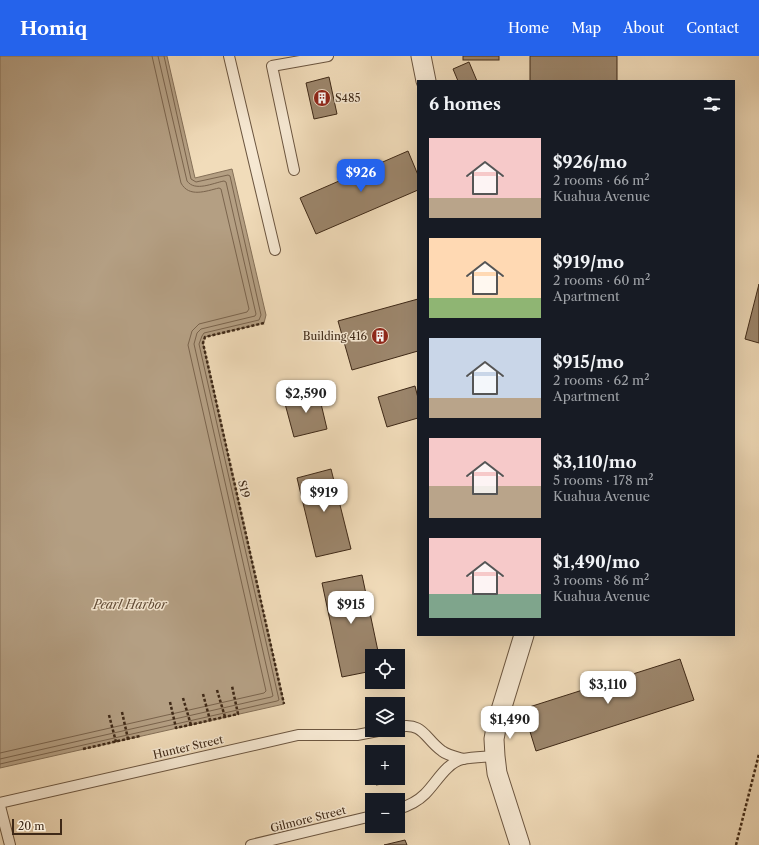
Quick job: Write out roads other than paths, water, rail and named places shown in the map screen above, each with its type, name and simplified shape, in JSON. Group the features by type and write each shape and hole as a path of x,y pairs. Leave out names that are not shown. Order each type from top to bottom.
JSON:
{"street":[{"path":"421,56 426,80"},
{"path":"520,845 497,773 494,739 497,722 524,636"}],"lane":[{"path":"229,56 275,250"},
{"path":"294,170 272,66 328,56"},
{"path":"405,726 408,725 423,730 430,741 443,752 462,759"},
{"name":"Hunter Street","path":"0,803 298,735 356,735 365,733"},
{"path":"405,806 418,800 436,782 447,767 462,759 495,756"},
{"path":"0,806 10,845"},
{"name":"Gilmore Street","path":"251,845 365,818"}],"water":[{"name":"Pearl Harbor","path":"0,56 167,56 195,178 232,169 266,315 264,323 205,337 203,343 284,704 0,768"}],"place":[{"name":"S485","path":"322,98"},
{"name":"Building 416","path":"380,336"}]}
